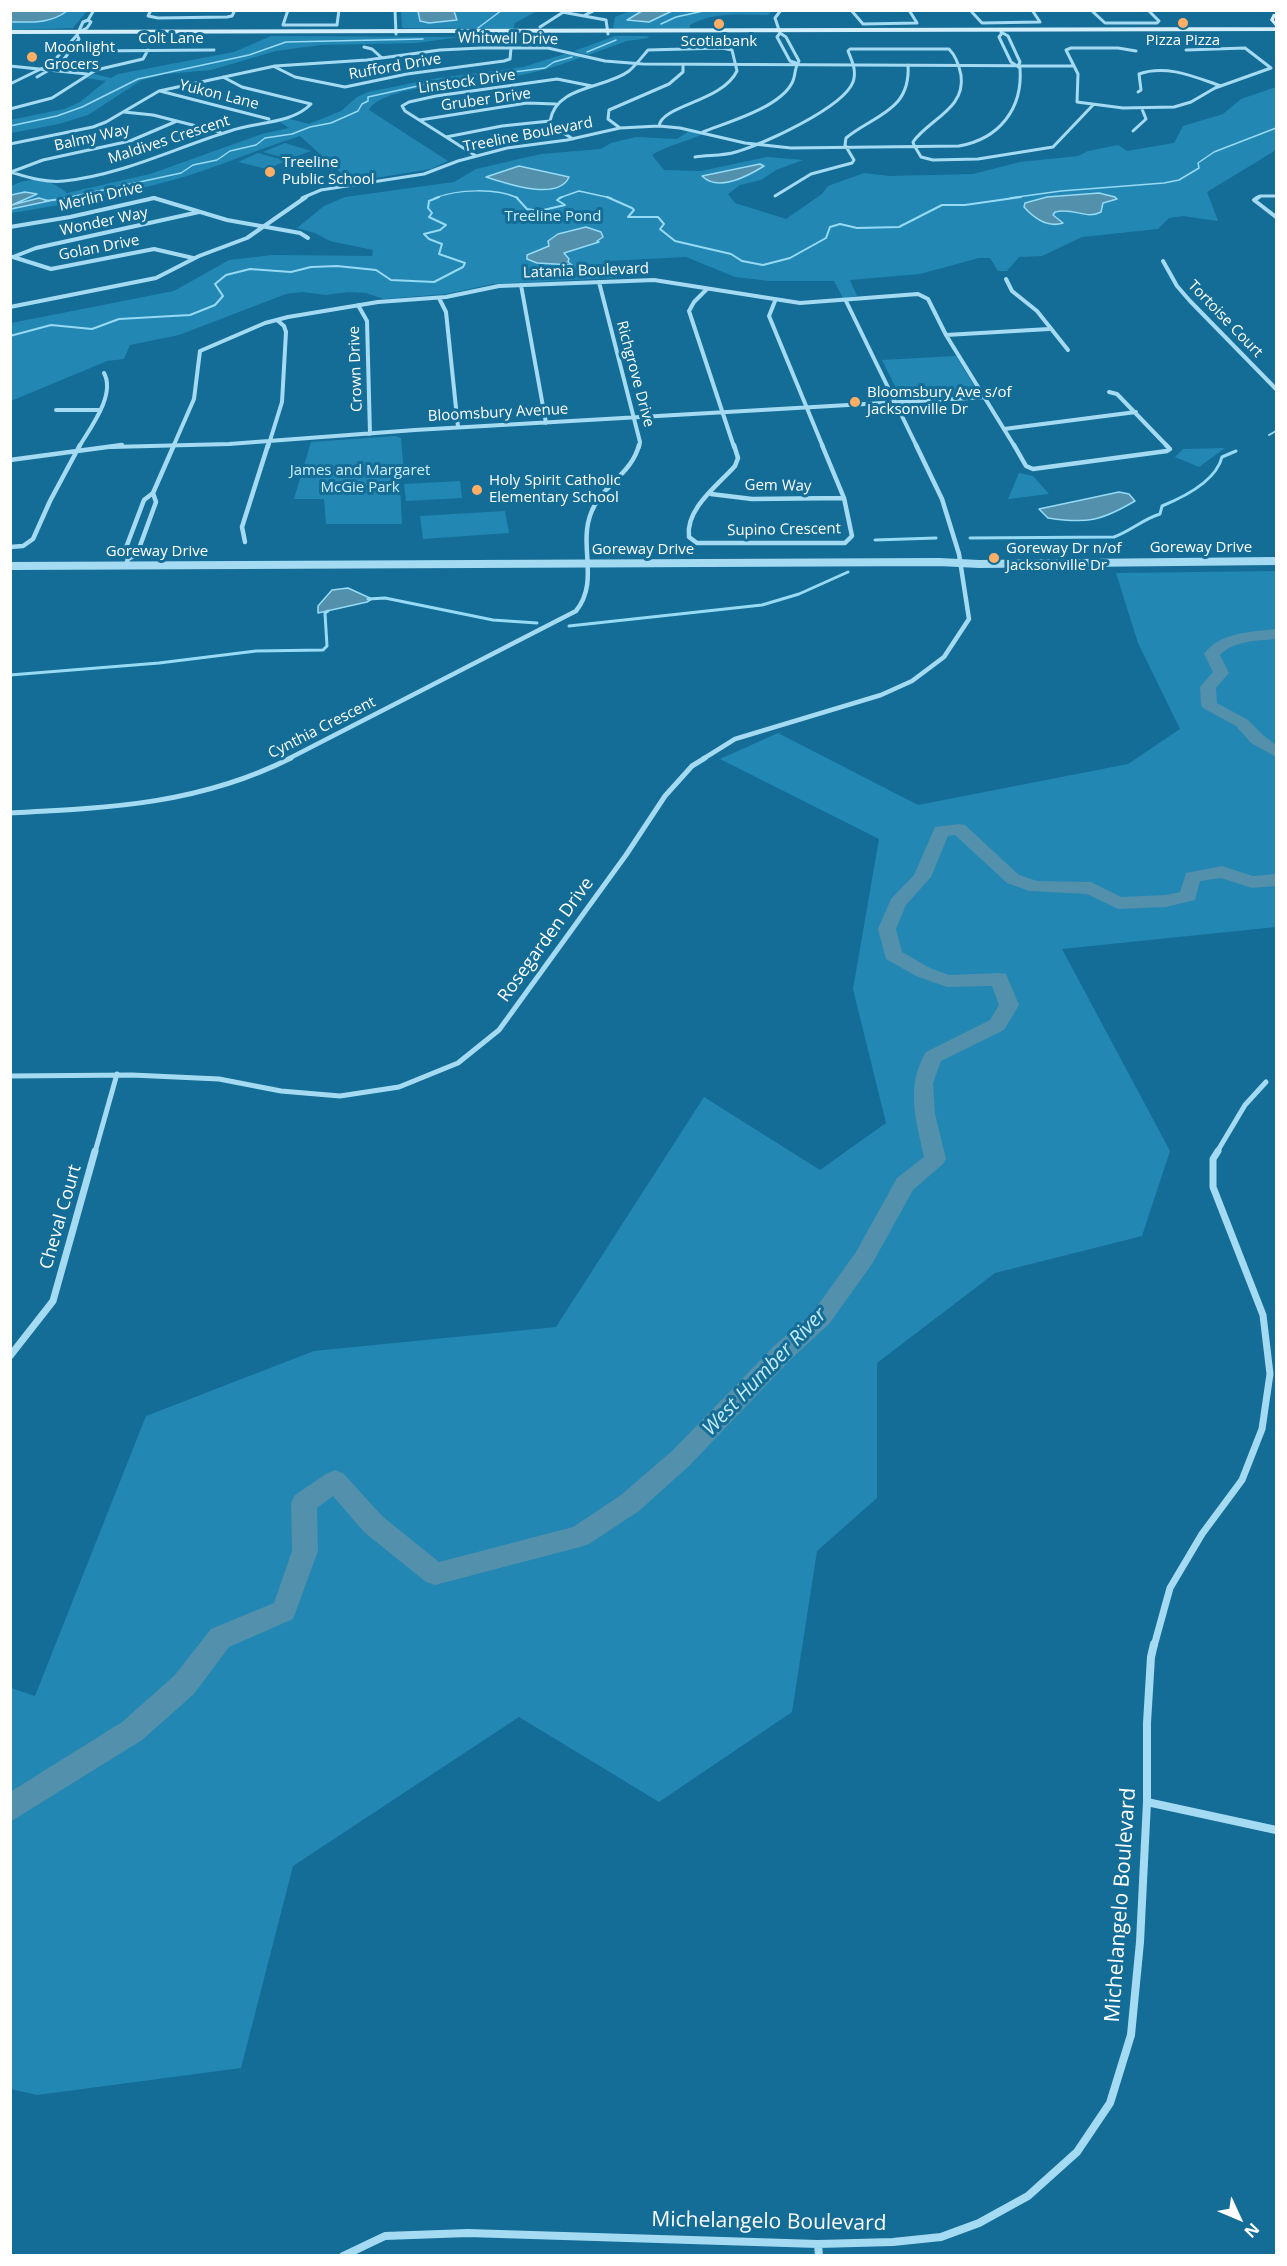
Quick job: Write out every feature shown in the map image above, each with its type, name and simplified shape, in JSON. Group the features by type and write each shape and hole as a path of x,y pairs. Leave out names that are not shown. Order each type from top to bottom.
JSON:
{"main road":[{"path":"10,34 1276,29 1272,20 1274,14"}],"street":[{"path":"34,78 51,70 67,57 79,39 78,34 83,22 88,20 94,10"},
{"path":"151,10 148,16 154,18 225,17 232,15 235,10"},
{"path":"288,10 283,25 292,26 337,25 339,10"},
{"path":"395,10 396,33"},
{"path":"584,15 596,10"},
{"path":"780,10 776,18 779,32 777,37 790,61 796,64"},
{"path":"851,10 863,24 916,23 909,10"},
{"path":"970,10 982,23 1040,22 1032,10"},
{"path":"1090,10 1105,23 1157,23 1159,21 1148,10"},
{"path":"540,27 564,11 606,20 608,32"},
{"path":"10,85 44,69 53,62 71,39 87,28 91,22 88,20"},
{"path":"1001,31 999,37 1011,62 1018,66"},
{"name":"Treeline Boulevard","path":"11,306 143,282 163,275 193,258 241,240 265,226 300,199 318,191 431,172 476,156 519,146 573,139 620,128 659,126 703,132 753,145 801,149 914,145 964,146 978,143 1004,122 1018,101 1022,79 1018,66 1020,62 1008,36 1001,31"},
{"path":"703,132 780,96 793,81 796,64 799,61 786,37 779,32"},
{"path":"364,47 372,49 382,58"},
{"name":"Whitwell Drive","path":"10,144 93,127 159,91 193,81 274,66 382,58 460,48 555,49 599,60 636,64 1074,66"},
{"name":"Rufford Drive","path":"274,66 295,76 345,87 417,72 504,62 510,59 512,48"},
{"path":"573,139 550,121 550,112 556,104 569,96 626,72 648,50 653,48 722,48 732,50 736,64 736,76 727,86 667,114 660,120 659,126"},
{"path":"695,157 732,153 753,145 815,116 836,103 852,85 855,65 848,51 853,48 952,50 959,65 962,82 957,99 940,119 917,136 913,142 921,156 933,160 978,159 1053,147 1093,105"},
{"path":"1136,51 1118,48 1068,49 1067,52 1078,82 1076,101 1093,105 1142,109 1184,104 1222,86 1270,68 1245,48 1186,50"},
{"path":"10,109 52,98 87,74 143,58 148,50"},
{"name":"Colt Lane","path":"91,51 214,50"},
{"path":"620,128 609,120 607,115 609,110 674,81 683,72 683,64"},
{"path":"775,196 790,190 804,177 852,163 854,160 844,142 847,136 877,119 900,100 909,80 908,65"},
{"path":"10,66 87,74"},
{"path":"1138,92 1141,90 1139,74 1145,71 1174,71 1222,86"},
{"name":"Maldives Crescent","path":"11,172 48,181 69,180 151,160 220,132 299,113 311,104 242,87 223,77"},
{"name":"Linstock Drive","path":"476,156 402,109 402,106 412,101 436,96 557,79 592,86"},
{"path":"10,85 28,81"},
{"name":"Yukon Lane","path":"159,91 273,120"},
{"name":"Gruber Drive","path":"420,120 511,105 556,104"},
{"path":"1133,131 1146,119 1142,109"},
{"path":"123,112 146,114 220,132"},
{"name":"Balmy Way","path":"11,172 43,160 121,144 177,121"},
{"path":"446,137 502,126 550,121"},
{"path":"1276,196 1260,196 1254,200 1276,217"},
{"name":"Merlin Drive","path":"10,227 70,217 154,198 232,221 300,233 308,238"},
{"name":"Wonder Way","path":"12,256 40,247 102,236 200,212"},
{"name":"Golan Drive","path":"12,256 51,269 154,249 193,258"},
{"name":"Tortoise Court","path":"1163,261 1177,286 1276,389"},
{"path":"1006,279 1012,291 1034,309 1068,350"},
{"name":"Latania Boulevard","path":"153,493 156,502 137,554 127,562 124,553 144,500 153,493 194,399 200,351 277,320 358,305 439,298 488,288 520,285 654,280 775,301 800,303 923,295 928,299 946,335 987,398 1026,466 1033,469 1151,454 1170,449 1136,412"},
{"name":"Richgrove Drive","path":"588,563 587,526 590,513 598,500 627,472 639,452 640,442 599,282"},
{"path":"520,285 546,423"},
{"path":"707,289 694,302 689,311 724,413"},
{"path":"439,298 446,312 458,427"},
{"name":"Supino Crescent","path":"724,413 737,449 738,460 692,515 687,526 687,536 690,540 698,543 845,543 850,540 852,536 844,498 769,316 775,301"},
{"name":"Rosegarden Drive","path":"10,1076 117,1074 219,1079 281,1091 340,1096 399,1087 458,1063 499,1030 626,855 665,796 692,766 735,739 890,691 928,671 945,657 969,619 954,534 942,499 846,301"},
{"name":"Crown Drive","path":"358,305 367,321 370,434"},
{"path":"245,542 242,527 282,402 286,332 277,320"},
{"path":"946,335 1049,329"},
{"path":"10,547 27,545 33,539 50,501 105,399 108,380 104,373"},
{"path":"1109,392 1117,394 1136,412"},
{"name":"Bloomsbury Avenue","path":"10,460 125,445 270,441 458,427 987,398"},
{"path":"56,410 99,410"},
{"path":"1004,429 1136,412"},
{"name":"Gem Way","path":"711,494 753,499 844,498"},
{"name":"Goreway Drive","path":"10,566 127,562 1276,561"},
{"name":"Cynthia Crescent","path":"10,813 160,802 226,788 261,773 576,611 585,598 588,563"},
{"name":"Cheval Court","path":"10,1356 53,1301 117,1074"},
{"name":"Michelangelo Boulevard","path":"343,2256 385,2236 468,2234 818,2244 892,2242 941,2237 970,2227 1028,2196 1077,2152 1110,2103 1131,2035 1140,1942 1151,1657 1170,1588 1202,1534 1242,1480 1262,1429 1270,1374 1263,1315 1213,1187 1213,1159 1245,1105 1266,1082"},
{"path":"1147,1803 1276,1830"},
{"path":"818,2244 819,2256"}],"green space":[{"path":"10,11 87,11 73,28 11,30"},
{"path":"401,11 537,11 515,23 513,29 404,28"},
{"path":"630,11 773,11 768,15 718,16 699,21 690,25 690,28 613,28 615,17"},
{"path":"271,36 460,37 416,43 321,45 276,51 211,70 166,74 142,80 88,115 59,124 11,133 10,120 64,109 80,102 106,81 86,78 94,74 111,78 118,74 234,52"},
{"path":"615,36 647,36 649,38 627,41 588,55 574,51"},
{"path":"568,53 582,57 510,77 411,90 377,102 369,110 448,161 431,169 351,182 300,136 201,171 144,188 11,213 11,186 19,183 40,180 54,184 67,193 150,174 262,134 289,128 277,120 286,118 309,124 341,111 357,97 368,92 438,78 523,67"},
{"name":"Treeline Pond","path":"1276,87 1276,150 1207,192 1218,221 1183,216 1169,218 1158,229 1082,237 1042,256 1019,257 1007,271 998,271 990,258 979,258 920,274 850,280 857,296 843,298 834,281 770,281 735,277 686,257 608,261 612,278 493,284 446,294 384,299 366,293 348,292 326,295 302,292 286,294 179,335 130,345 124,359 107,361 11,401 11,323 174,291 229,260 273,255 372,256 373,250 330,241 315,233 297,228 324,206 345,197 454,182 476,169 541,154 601,149 611,143 636,137 677,139 689,131 703,134 652,155 664,170 701,171 767,157 803,160 776,170 761,180 740,185 728,194 735,203 786,219 822,194 828,186 864,173 889,176 973,174 1020,162 1078,156 1088,151 1118,145 1127,151 1174,143 1183,126 1223,114 1241,99"},
{"path":"285,143 311,151 289,159 263,152"},
{"path":"258,153 286,161 267,169 238,162"},
{"path":"956,356 979,394 901,398 882,360"},
{"name":"James and Margaret McGie Park","path":"395,436 401,438 404,475 400,483 402,524 326,524 324,499 294,499 311,442"},
{"path":"1225,448 1199,467 1175,457 1183,449"},
{"path":"1019,473 1033,476 1049,494 1008,499"},
{"path":"460,481 462,498 406,501 404,484"},
{"path":"505,511 509,533 423,539 420,516"},
{"path":"1276,571 1276,927 1062,949 1170,1151 1142,1236 995,1273 877,1363 877,1498 817,1551 792,1712 659,1802 519,1717 293,1866 241,2068 37,2095 11,2089 11,1688 35,1696 146,1416 314,1351 556,1327 704,1097 820,1170 886,1123 853,989 879,839 720,759 778,733 918,805 1128,764 1180,729 1138,643 1116,573"}],"shaded area":[{"path":"11,10 67,11 47,20 11,22"},
{"path":"418,11 454,11 457,20 429,23 420,21"},
{"path":"642,11 672,11 649,22 627,20"},
{"path":"760,164 764,166 750,174 724,183 709,181 702,176"},
{"path":"519,166 569,177 563,184 543,190 530,189 486,177"},
{"path":"25,192 37,194 12,205 39,198 49,201 11,209 11,195"},
{"path":"1099,193 1117,199 1103,203 1101,212 1095,214 1055,212 1053,215 1063,223 1052,224 1042,221 1024,207 1025,203 1047,197"},
{"path":"586,227 601,232 603,237 597,241 599,242 564,253 572,265 537,263 527,259 527,255 549,246 548,241 558,234"},
{"path":"1119,492 1129,494 1135,501 1103,517 1084,521 1048,518 1039,509"},
{"path":"348,588 372,599 318,613 318,606 332,590"}],"waterway":[{"path":"478,28 502,10"},
{"path":"661,24 676,17 708,10"},
{"path":"10,126 57,116 82,107 138,79 249,55 286,42 423,39"},
{"path":"587,52 616,40"},
{"path":"66,198 181,173 193,165 217,160 230,151 256,145 265,138 292,134 310,127 331,123 358,111 362,104 368,101 368,97 436,82 545,68 554,62 572,57"},
{"path":"1010,198 1179,180 1199,168 1198,163 1214,152 1276,128"},
{"path":"435,198 477,191 516,197"},
{"path":"559,198 579,191 608,197"},
{"path":"45,201 78,197"},
{"path":"10,336 51,325 92,329 119,319 190,315 215,305 223,296 215,284 226,275 250,269 291,272 311,267 337,266 376,270 391,280 434,282 463,267 465,263 439,254 442,244 429,239 424,234 440,230 446,225 429,217 432,213 428,208 429,201 439,197"},
{"path":"516,197 527,209 539,211 565,205 557,200 562,197"},
{"path":"608,197 632,208 634,210 628,217 658,217 664,224 660,229 675,241 731,254 742,261 763,265 790,258 826,238 830,227 840,224 857,228 899,227 942,205 965,205 1021,197"},
{"path":"1269,435 1276,431"},
{"path":"970,538 1114,537 1160,514 1162,506 1198,487 1213,474 1222,457 1236,451"},
{"path":"875,540 936,538"},
{"path":"569,626 762,605 799,594 848,572"},
{"path":"368,599 385,598 493,620 537,623"},
{"path":"10,675 159,663 256,651 323,650 327,646 325,613 328,611"},
{"name":"West Humber River","path":"1276,634 1241,638 1218,648 1212,654 1221,673 1208,687 1209,705 1242,723 1257,739 1276,752"},
{"name":"West Humber River","path":"10,1808 132,1731 184,1685 220,1638 284,1611 305,1551 304,1503 335,1481 373,1524 435,1574 580,1536 630,1503 681,1458 782,1353 821,1318 864,1258 905,1184 935,1159 925,1114 923,1083 933,1057 997,1025 1009,1005 999,979 947,981 923,972 893,955 887,929 898,903 922,877 941,831 959,829 1013,879 1035,887 1091,888 1118,903 1166,901 1189,896 1192,877 1222,872 1252,882 1276,880"}],"place":[{"name":"Pizza Pizza","path":"1183,23"},
{"name":"Scotiabank","path":"719,24"},
{"name":"Moonlight Grocers","path":"32,57"},
{"name":"Treeline Public School","path":"270,172"},
{"name":"Bloomsbury Ave s/of Jacksonville Dr","path":"855,402"},
{"name":"Holy Spirit Catholic Elementary School","path":"477,490"},
{"name":"Goreway Dr n/of Jacksonville Dr","path":"994,558"}]}
